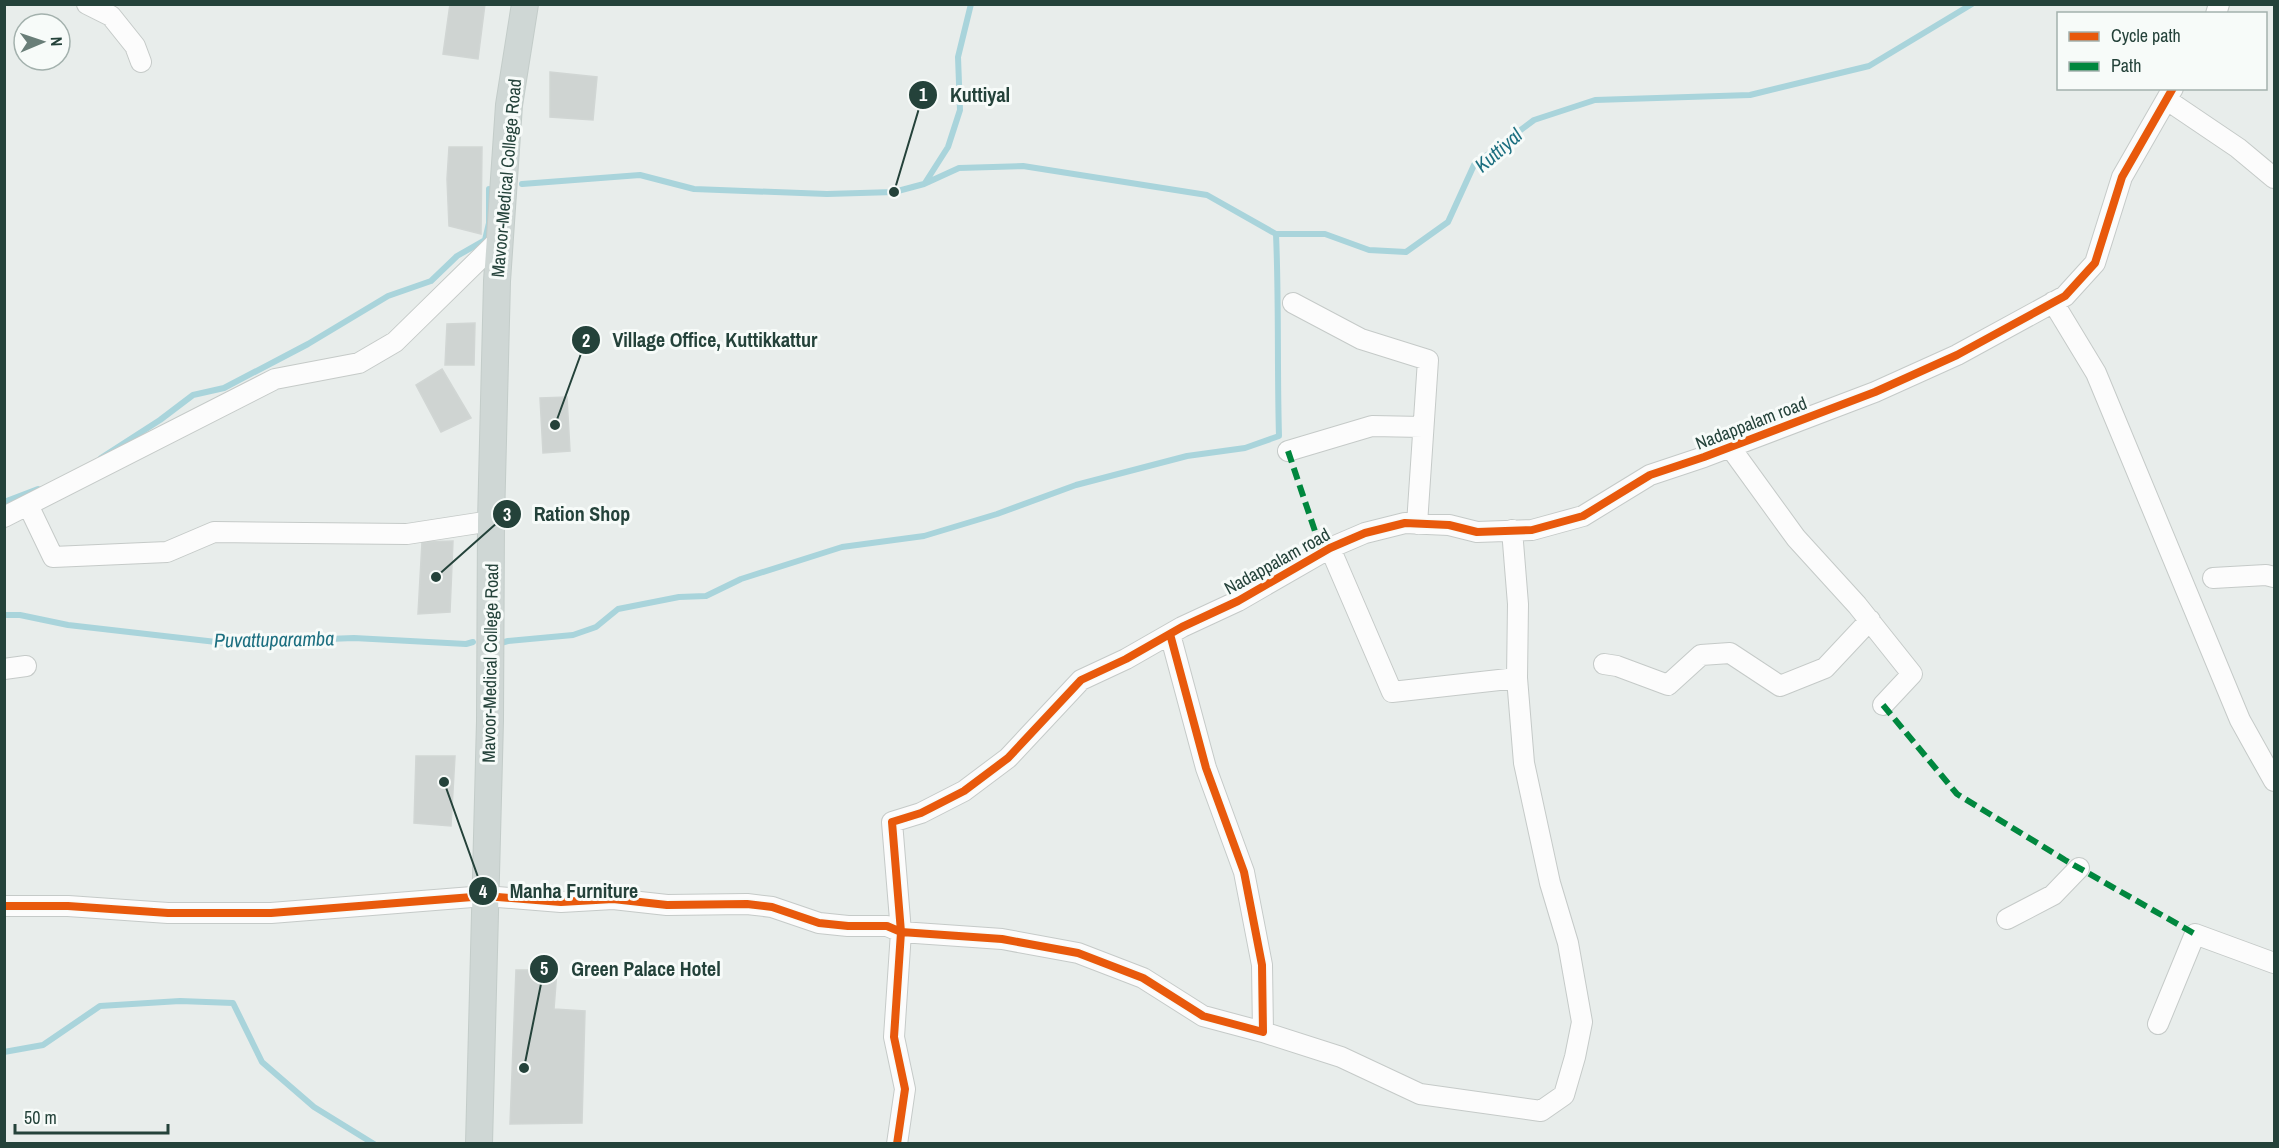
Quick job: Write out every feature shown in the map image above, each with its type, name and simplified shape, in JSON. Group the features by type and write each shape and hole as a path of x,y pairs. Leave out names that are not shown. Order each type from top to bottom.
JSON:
{"main road":[{"name":"Mavoor-Medical College Road","path":"479,1143 490,721 491,521 497,281 509,105 525,4"}],"street":[{"path":"87,4 111,16 135,45 141,62"},
{"path":"2170,94 2274,178"},
{"name":"Nadappalam road","path":"897,1143 905,1089 894,1037 901,932 892,822 921,813 964,791 1008,758 1081,680 1238,601 1330,548 1365,533 1405,524 1449,525 1477,532 1532,530 1583,516 1650,475 1875,392 1957,355 2065,296 2095,263 2122,177 2170,94"},
{"path":"4,517 275,379 359,363 395,342 500,239"},
{"path":"2053,302 2096,373 2240,720 2274,782"},
{"path":"1293,303 1361,339 1428,360 1417,524"},
{"path":"1288,451 1372,426 1423,427"},
{"path":"1730,447 1796,538 1870,621 1912,674 1882,705"},
{"path":"28,505 53,557 167,552 214,532 407,534 491,521"},
{"path":"4,906 68,906 168,913 271,914 485,896 561,902 613,899 683,905 747,903 772,907 819,923 887,926 901,932 1002,939 1078,953 1143,978 1203,1016 1341,1057 1420,1094 1541,1111 1564,1095 1575,1058 1582,1022 1568,944 1550,883 1524,764 1517,678 1518,604 1512,530"},
{"path":"1330,548 1392,692 1517,678"},
{"path":"2213,578 2266,575 2274,577"},
{"path":"1604,664 1617,666 1668,685 1701,655 1730,653 1780,686 1825,668 1870,621"},
{"path":"1170,634 1206,768 1244,872 1262,966 1263,1032"},
{"path":"4,669 26,666"},
{"path":"2007,920 2053,895 2079,868"},
{"path":"2158,1024 2195,934 2274,963"}],"building":[{"path":"450,4 485,4 478,59 443,54"},
{"path":"550,72 597,77 593,120 550,117"},
{"path":"449,147 482,147 481,234 449,226 447,179"},
{"path":"475,323 474,365 445,365 447,324"},
{"path":"442,369 471,418 441,432 416,385"},
{"path":"567,397 570,451 543,453 540,398"},
{"path":"453,541 450,612 418,614 422,542"},
{"path":"416,756 455,756 451,826 414,823"},
{"path":"516,970 557,970 554,1009 585,1011 582,1123 510,1124"}],"waterway":[{"path":"925,183 948,147 960,110 958,57 971,4"},
{"name":"Kuttiyal","path":"522,184 640,175 694,189 827,194 894,192 924,184 959,168 1023,166 1207,195 1276,234 1325,234 1369,250 1406,252 1448,222 1474,165 1534,120 1595,100 1750,95 1869,66 1972,4"},
{"path":"101,458 160,420 193,395 224,388 308,344 388,296 431,281 457,256 485,240 489,223 489,189"},
{"path":"497,644 573,635 596,627 618,609 679,597 706,596 741,579 842,547 924,536 997,514 1076,485 1187,456 1245,448 1279,436 1276,234"},
{"path":"4,502 38,489"},
{"name":"Puvattuparamba","path":"4,615 20,615 68,625 225,643 354,638 466,644 473,642"},
{"path":"4,1052 43,1045 100,1006 180,1001 233,1003 262,1062 314,1107 374,1144"}],"marked path":[{"path":"1288,451 1322,552"},
{"path":"1883,705 1957,794 2065,860 2195,934"}],"cycle path":[{"path":"897,1144 905,1089 894,1037 901,932 892,822 921,813 964,791 1008,758 1081,680 1126,659 1182,627 1238,601 1330,548 1365,533 1405,523 1449,525 1477,532 1532,530 1583,516 1650,475 1704,457 1875,392 1957,355 2065,296 2095,263 2122,177 2172,90"},
{"path":"4,906 68,906 168,913 271,913 485,896 561,902 613,899 667,905 747,904 772,907 819,923 887,926 901,932 1002,939 1078,953 1143,978 1203,1016 1263,1032 1262,965 1244,872 1206,768 1170,634"}],"place":[{"name":"Kuttiyal","path":"894,192"},
{"name":"Village Office, Kuttikkattur","path":"555,425"},
{"name":"Ration Shop","path":"436,577"},
{"name":"Manha Furniture","path":"444,782"},
{"name":"Green Palace Hotel","path":"524,1068"}]}
